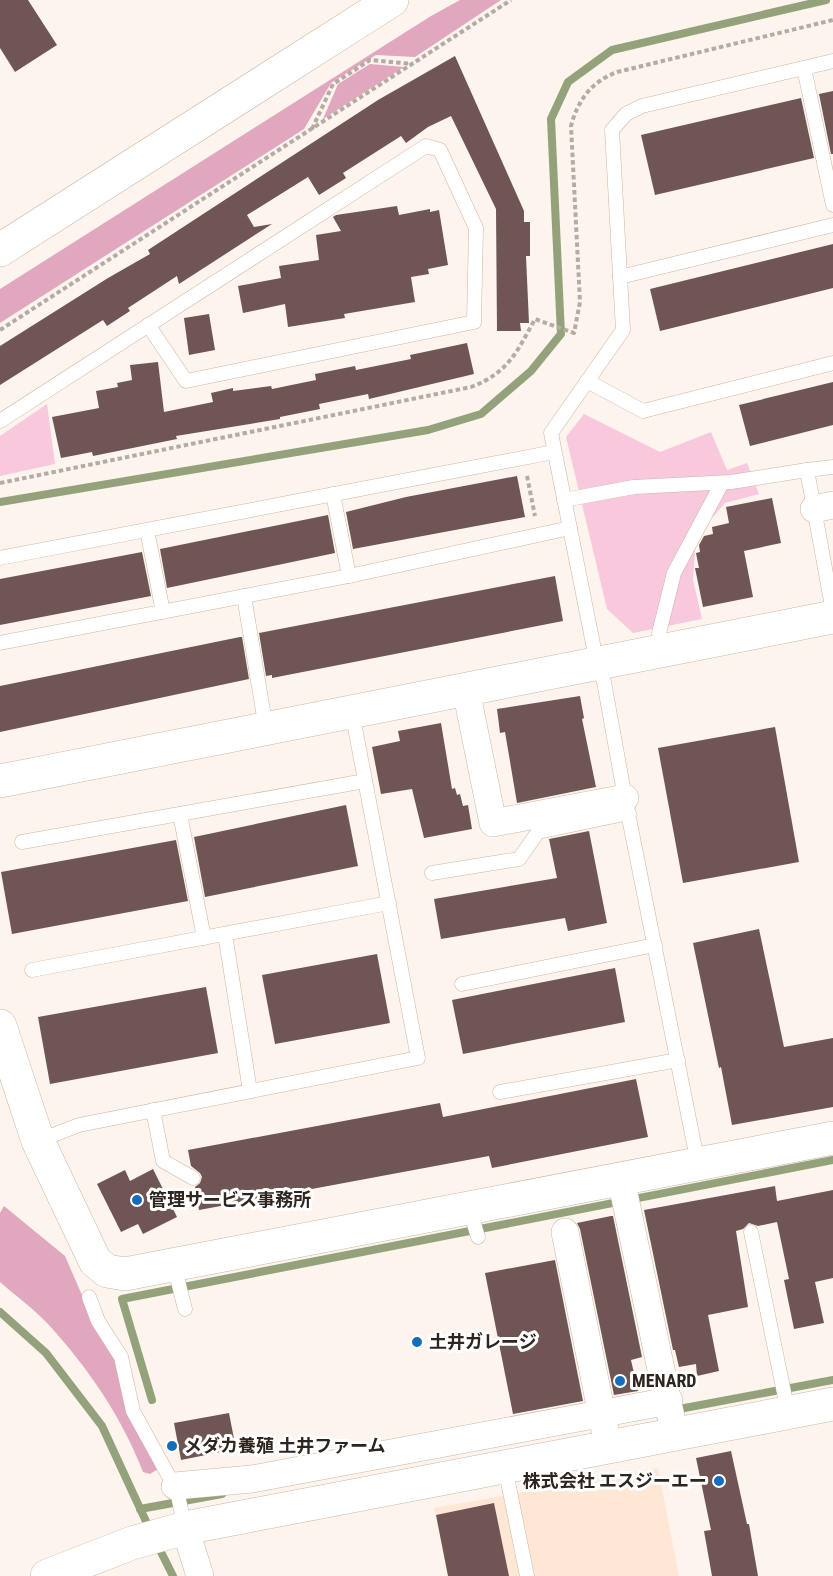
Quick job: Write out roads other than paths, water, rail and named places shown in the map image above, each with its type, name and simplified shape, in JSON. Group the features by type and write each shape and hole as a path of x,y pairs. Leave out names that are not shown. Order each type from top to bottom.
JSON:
{"street":[{"path":"0,250 392,0"},
{"path":"0,781 833,617"},
{"path":"466,690 494,823 627,806"},
{"path":"0,1026 39,1141 95,1261 107,1271 125,1274 175,1270 473,1220 621,1181 833,1137"},
{"path":"621,1181 672,1418"},
{"path":"565,1232 605,1427"},
{"path":"47,1576 138,1542 178,1510 252,1479 672,1418 785,1397 833,1404"},
{"path":"178,1510 505,1467 605,1427"},
{"path":"178,1510 200,1576"}],"lane":[{"path":"698,1164 604,682 597,664 550,433 623,330 612,130 626,114 642,106 833,61"},
{"path":"804,68 833,205"},
{"path":"0,421 148,325 426,146 440,150 476,228 474,322 186,381 148,325"},
{"path":"620,277 833,225"},
{"path":"587,381 643,411 833,363"},
{"path":"0,558 554,452"},
{"path":"564,500 634,487 722,483 833,467"},
{"path":"807,470 824,507 833,612"},
{"path":"659,633 674,573 722,483"},
{"path":"333,494 350,576"},
{"path":"0,643 350,576 570,528"},
{"path":"147,530 163,612"},
{"path":"244,596 266,729"},
{"path":"39,1141 79,1125 418,1058 352,712"},
{"path":"22,842 365,781"},
{"path":"432,873 519,859 538,832 627,806"},
{"path":"180,814 204,938"},
{"path":"32,970 389,903"},
{"path":"225,934 250,1091"},
{"path":"462,984 655,945"},
{"path":"500,1092 678,1059"},
{"path":"153,1110 163,1161 193,1178"},
{"path":"751,1232 785,1397"},
{"path":"175,1270 185,1309"},
{"path":"88,1297 98,1321 121,1357 133,1411 178,1510"},
{"path":"505,1467 527,1576"}],"waterway":[{"path":"0,502 428,430 481,414 531,371 561,334 551,119 568,82 612,50 826,0"},
{"path":"152,1400 122,1299 833,1160"},
{"path":"0,1312 46,1353 102,1426 150,1530"},
{"path":"674,1410 833,1380"},
{"path":"140,1509 222,1494"},
{"path":"157,1544 173,1576"}],"place":[{"name":"管理サービス事務所","path":"137,1200"},
{"name":"土井ガレージ","path":"417,1342"},
{"name":"MENARD","path":"620,1381"},
{"name":"メダカ養殖 土井ファーム","path":"172,1446"},
{"name":"株式会社 エスジーエー","path":"719,1481"}]}
